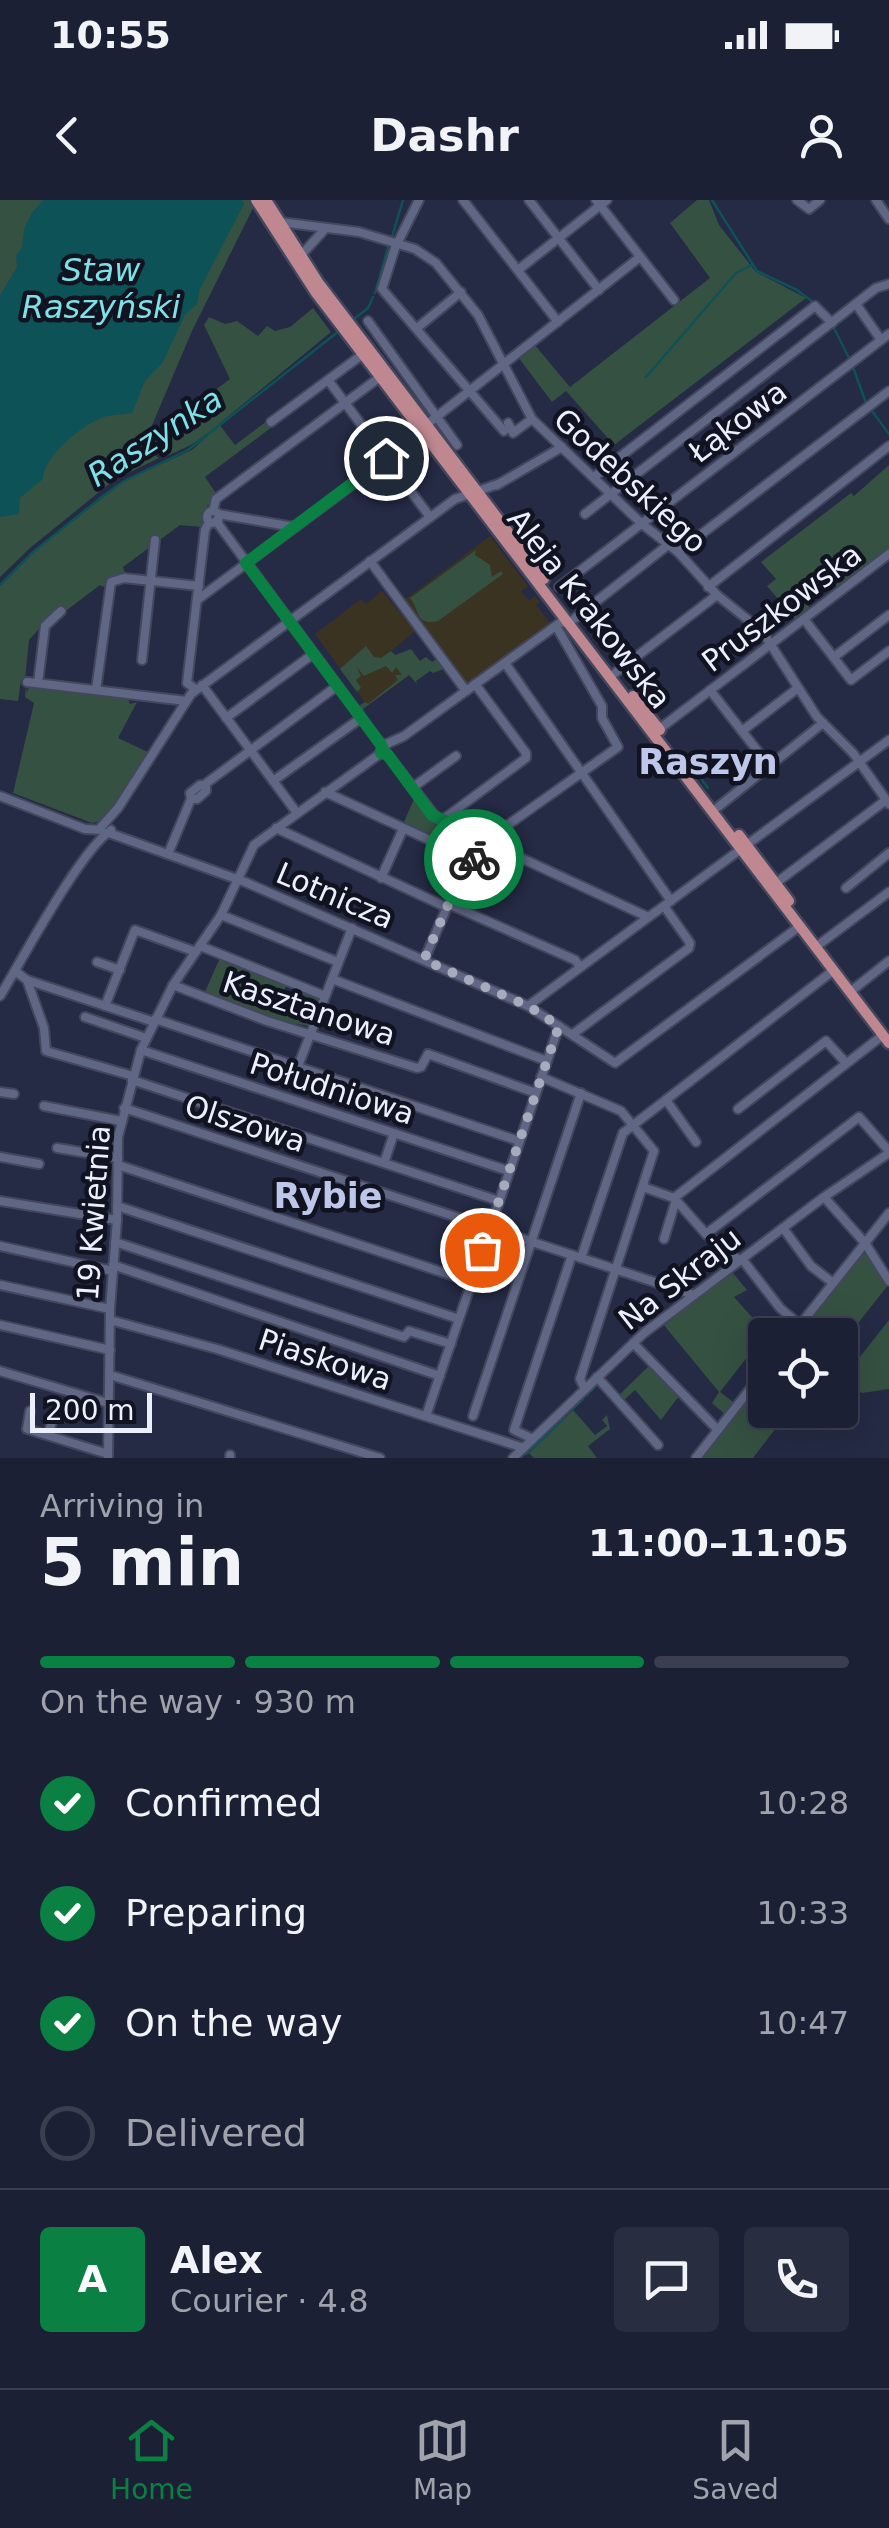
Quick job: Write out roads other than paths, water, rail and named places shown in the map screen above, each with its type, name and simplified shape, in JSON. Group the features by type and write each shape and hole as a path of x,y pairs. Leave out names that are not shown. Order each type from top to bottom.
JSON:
{"main road":[{"name":"Aleja Krakowska","path":"256,200 380,377 428,424"},
{"name":"Aleja Krakowska","path":"266,200 296,256 428,424 565,620 718,808 800,926 887,1037"},
{"name":"Aleja Krakowska","path":"565,620 615,672 656,731 855,988 887,1037"}],"street":[{"path":"419,200 397,242 382,290 506,427 513,433 532,419"},
{"path":"463,200 558,322"},
{"path":"529,200 599,290"},
{"path":"797,200 809,209 820,200"},
{"path":"876,200 889,219"},
{"path":"518,270 601,202 674,300"},
{"name":"Godebskiego","path":"280,222 349,230 397,242 427,255 461,292 505,363 532,419 642,524 678,552 717,596 756,625 823,723 888,802"},
{"path":"314,228 316,240"},
{"path":"296,256 325,230"},
{"path":"197,600 386,458 640,258"},
{"path":"584,514 876,288 889,284"},
{"path":"417,328 461,292"},
{"path":"856,304 885,337"},
{"path":"594,477 815,306 831,324"},
{"path":"368,321 428,424 457,446"},
{"name":"Łąkowa","path":"559,587 885,337"},
{"path":"271,422 364,354"},
{"path":"297,813 226,718 198,687 187,683 205,530 214,517 216,499 380,377"},
{"path":"328,380 430,517"},
{"path":"678,552 889,391"},
{"path":"0,996 198,687 430,517 498,484 562,446"},
{"path":"708,587 889,446"},
{"path":"214,517 294,527"},
{"path":"214,517 428,812 648,917"},
{"path":"142,660 155,540"},
{"name":"19 Kwietnia","path":"108,1456 110,1309 120,1121 154,1021 173,985 222,915 254,845 668,545"},
{"name":"Pruszkowska","path":"656,731 889,554"},
{"path":"370,560 466,691"},
{"path":"96,690 108,587 119,578 198,586"},
{"path":"615,672 717,596"},
{"path":"38,683 45,626 62,611"},
{"path":"834,657 889,615"},
{"path":"804,618 852,680 889,651"},
{"path":"424,960 448,905 486,841 618,747 602,718 602,706 565,620"},
{"path":"226,718 313,654"},
{"path":"505,662 583,771 690,943 689,948 573,1034"},
{"path":"27,682 186,701"},
{"path":"441,821 526,758 476,684"},
{"path":"168,854 190,793 337,686"},
{"path":"742,731 798,688"},
{"path":"710,690 770,767"},
{"path":"273,782 361,718"},
{"path":"718,808 823,723"},
{"path":"528,1006 889,740"},
{"path":"412,788 456,756"},
{"path":"326,792 473,860"},
{"name":"Lotnicza","path":"0,796 237,879 352,928 528,1006 612,1061 620,1062 800,926"},
{"path":"776,884 888,802"},
{"path":"276,828 575,960 580,966"},
{"path":"382,878 403,829"},
{"path":"846,888 889,854"},
{"path":"821,944 889,892"},
{"path":"222,915 338,962"},
{"path":"298,1066 352,928"},
{"path":"105,1006 135,930 325,996"},
{"path":"97,962 120,970"},
{"path":"855,988 889,962"},
{"path":"533,1439 514,1430 620,1139 634,1124 834,970"},
{"path":"14,971 26,980 519,1141"},
{"path":"332,979 546,1062"},
{"path":"26,980 43,1026 45,1050 499,1201"},
{"name":"Kasztanowa","path":"173,985 266,1021 420,1068 428,1054 536,1093"},
{"path":"85,1017 146,1038"},
{"path":"426,1416 559,1026"},
{"path":"664,1239 676,1199 846,1064 887,1037"},
{"path":"738,1109 826,1041 846,1064"},
{"name":"Południowa","path":"141,1050 509,1171"},
{"path":"542,1077 621,1110 653,1148 654,1156 580,1379 585,1389"},
{"path":"0,1092 14,1094"},
{"path":"473,1416 581,1093"},
{"path":"666,1100 696,1142"},
{"path":"44,1106 120,1121"},
{"name":"Olszowa","path":"124,1108 694,1295"},
{"path":"706,1234 860,1117 889,1152"},
{"path":"384,1163 394,1133"},
{"path":"57,1148 118,1162 472,1282"},
{"name":"Na Skraju","path":"514,1458 633,1343 889,1152"},
{"path":"0,1157 39,1164"},
{"path":"644,1187 676,1199 706,1234 741,1260 791,1318"},
{"path":"824,1197 886,1268 889,1281"},
{"path":"0,1201 117,1220"},
{"path":"117,1206 459,1319"},
{"path":"806,1318 889,1213"},
{"path":"783,1228 811,1266 833,1283"},
{"path":"115,1242 404,1337 409,1331 450,1344"},
{"path":"0,1246 113,1268 440,1376"},
{"path":"0,1285 110,1309"},
{"name":"Piaskowa","path":"110,1320 200,1344 524,1448"},
{"path":"0,1326 110,1350"},
{"path":"633,1343 718,1430"},
{"path":"0,1371 108,1403"},
{"path":"110,1375 380,1458"},
{"path":"597,1378 658,1445"},
{"path":"696,1458 748,1392"},
{"path":"30,1411 26,1428 108,1456"},
{"path":"48,1434 53,1418"},
{"path":"74,1443 80,1432"}],"water":[{"name":"Staw Raszyński","path":"43,200 242,200 244,204 199,291 197,304 185,315 163,362 145,381 132,413 101,418 74,435 49,461 43,479 20,498 19,514 0,517 0,295 17,267 16,255 22,248 24,229"}],"waterway":[{"name":"Raszynka","path":"392,237 403,200"},
{"path":"712,200 757,271 813,302"},
{"name":"Raszynka","path":"375,293 389,244"},
{"path":"646,377 736,273 752,265"},
{"name":"Raszynka","path":"354,319 368,308 373,297"},
{"path":"834,328 850,360"},
{"name":"Raszynka","path":"0,585 33,552 103,496 124,481 188,450 339,331"},
{"path":"853,367 866,403"},
{"path":"872,411 889,434"},
{"path":"689,763 694,769"},
{"path":"696,772 700,776"},
{"path":"702,780 708,788"},
{"path":"591,1391 597,1384"},
{"path":"567,1414 583,1399"},
{"path":"531,1450 565,1417"}],"district":[{"name":"Raszyn","path":"708,762"},
{"name":"Rybie","path":"328,1196"}]}
